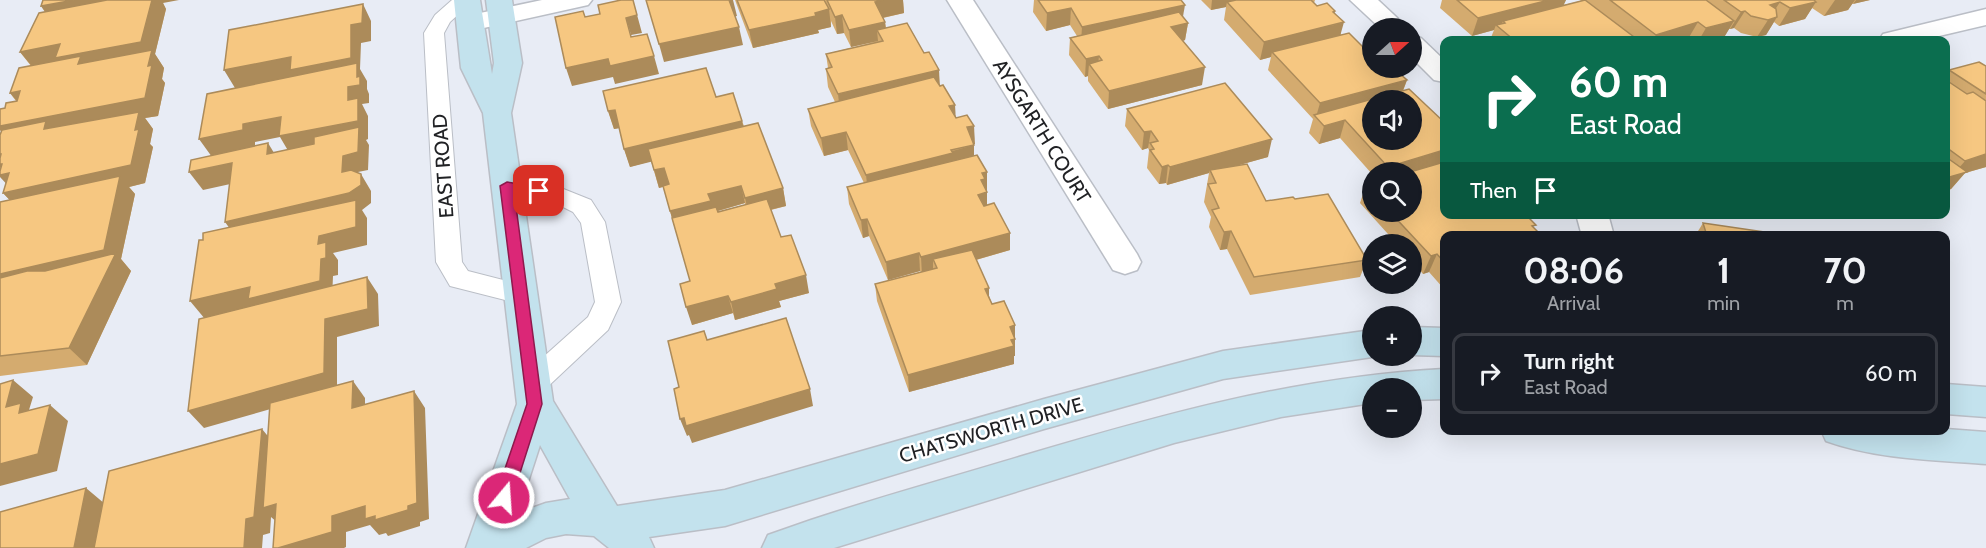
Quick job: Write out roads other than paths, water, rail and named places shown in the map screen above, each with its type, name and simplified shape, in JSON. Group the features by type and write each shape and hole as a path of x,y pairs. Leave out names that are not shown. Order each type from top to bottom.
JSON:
{"street":[{"path":"579,0 500,8 467,8 475,68 497,113 534,394 617,532"},
{"name":"AYSGARTH COURT","path":"960,0 1125,262"},
{"path":"1363,0 1384,18"},
{"path":"497,113 508,63 500,8"},
{"path":"1908,36 1986,17"},
{"path":"1422,53 1440,70"},
{"path":"1422,341 1440,342"},
{"name":"CHATSWORTH DRIVE","path":"492,548 520,529 550,518 579,516 617,532 725,508 788,491 1044,414 1223,365 1362,345"},
{"path":"782,548 1067,459 1264,404 1337,391 1440,384"},
{"path":"486,548 534,394"},
{"path":"1950,399 1986,402"},
{"path":"1044,414 1067,459"},
{"path":"1867,435 1907,442 1986,448"}],"lane":[{"name":"EAST ROAD","path":"467,8 442,19 434,33 449,262 459,279 521,294"},
{"path":"507,186 556,194 582,206 593,222 608,302 599,323 534,394"}]}
